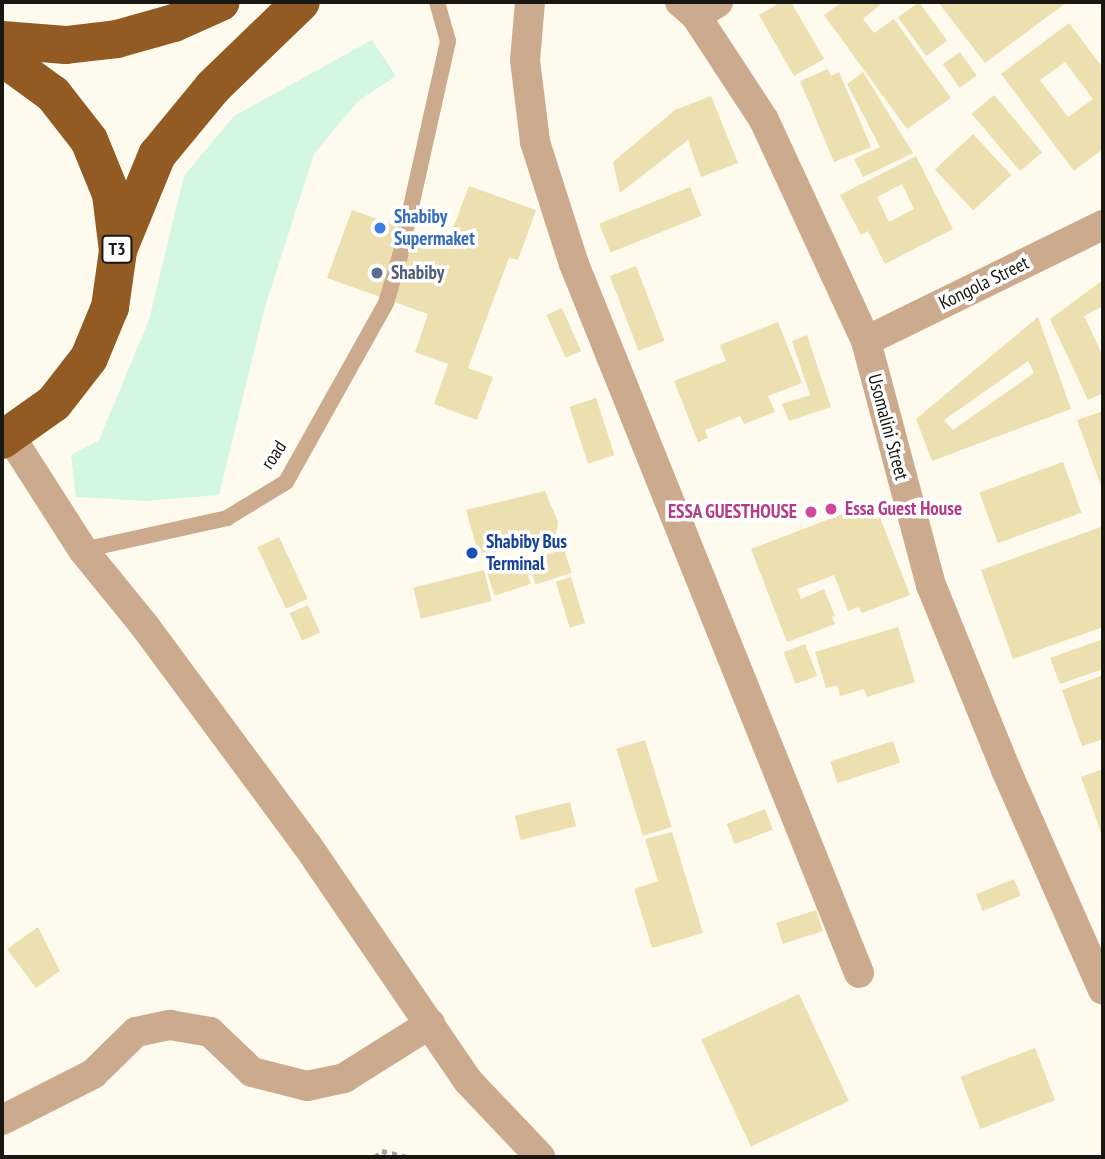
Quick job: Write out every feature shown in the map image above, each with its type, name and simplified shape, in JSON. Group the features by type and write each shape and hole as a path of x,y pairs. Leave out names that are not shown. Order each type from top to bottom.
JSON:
{"highway":[{"path":"2,40 66,45 117,39 174,23 221,2"},
{"name":"T3","path":"6,438 54,402 89,358 110,306 118,251 157,155 213,88 301,2"},
{"name":"T3","path":"2,57 53,94 89,140 111,194 118,251"}],"street":[{"path":"530,2 525,60 535,142 574,264 859,973"},
{"name":"Usomalini Street","path":"698,6 764,120 866,341 930,585 1006,770 1103,990"},
{"name":"Kongola Street","path":"866,341 1103,225"},
{"path":"6,438 83,550 144,625 307,845 468,1081 540,1157"},
{"path":"2,1119 93,1074 136,1032 170,1025 210,1032 253,1072 307,1086 344,1078 429,1024"}],"lane":[{"name":"road","path":"83,550 227,518 286,482 386,303 448,41 437,2"}],"path":[{"path":"375,1157 382,1151 407,1157"}],"green space":[{"path":"372,40 396,76 358,101 314,154 265,307 219,495 146,501 76,497 71,455 99,440 149,320 184,176 234,116"}],"building":[{"path":"781,2 791,2 824,59 794,76 759,15"},
{"path":"842,2 883,2 863,19 874,33 894,19 951,98 907,129 824,15"},
{"path":"919,2 947,41 926,56 898,17"},
{"path":"938,2 1067,2 985,63"},
{"path":"1069,23 1103,68 1103,149 1074,171 1001,74","holes":["1065,62 1093,99 1068,117 1040,80"]},
{"path":"960,52 977,76 959,88 943,64"},
{"path":"828,69 831,76 839,72 871,147 834,162 800,81"},
{"path":"863,72 913,153 863,177 854,159 880,147 847,84"},
{"path":"994,95 1042,152 1020,171 972,114"},
{"path":"711,96 738,163 701,177 688,140 620,193 613,162 675,110"},
{"path":"973,134 1011,175 973,210 935,169"},
{"path":"916,156 953,229 885,264 868,231 861,235 840,195","holes":["902,184 914,209 889,222 877,197"]},
{"path":"469,186 536,210 518,260 509,258 468,368 493,377 477,420 434,404 448,364 415,352 428,314 327,278 352,210 447,244"},
{"path":"690,187 702,216 611,252 599,224"},
{"path":"636,266 665,341 639,351 610,276"},
{"path":"1103,280 1103,306 1084,316 1103,356 1103,393 1088,400 1050,319"},
{"path":"562,308 581,351 566,358 546,315"},
{"path":"1038,317 1071,409 932,461 916,419","holes":["1028,361 1034,373 953,430 944,420"]},
{"path":"778,322 802,383 768,396 775,412 744,424 740,416 705,430 708,438 698,442 674,381 726,361 720,345"},
{"path":"807,335 831,407 789,421 782,404 810,395 792,341"},
{"path":"596,398 615,455 588,464 569,407"},
{"path":"1103,411 1103,491 1077,420"},
{"path":"1063,462 1081,513 998,543 979,492"},
{"path":"545,491 558,522 555,540 479,556 466,510"},
{"path":"874,502 910,595 862,613 859,607 848,611 834,575 797,589 801,599 824,589 835,616 832,617 835,624 787,642 751,549"},
{"path":"1101,527 1103,627 1013,659 981,570"},
{"path":"279,537 308,599 286,609 257,547"},
{"path":"564,549 572,573 536,585 528,561"},
{"path":"523,560 531,584 495,596 487,572"},
{"path":"484,570 492,601 421,619 413,588"},
{"path":"571,577 585,623 570,628 556,582"},
{"path":"308,605 320,632 302,641 290,613"},
{"path":"898,627 915,682 867,697 864,689 840,696 837,685 826,688 815,652"},
{"path":"1103,639 1103,669 1060,684 1050,658"},
{"path":"805,644 817,676 796,684 784,652"},
{"path":"1103,675 1103,739 1082,746 1062,690"},
{"path":"645,740 672,827 643,836 616,749"},
{"path":"893,741 900,763 837,783 830,761"},
{"path":"1103,769 1103,838 1081,777"},
{"path":"570,802 576,826 521,840 515,816"},
{"path":"765,809 773,830 735,844 727,824"},
{"path":"672,832 703,933 652,948 634,889 658,881 645,839"},
{"path":"1014,879 1021,896 983,911 976,894"},
{"path":"816,910 823,931 783,944 776,923"},
{"path":"38,927 60,971 36,988 7,949"},
{"path":"799,994 849,1101 751,1147 701,1040"},
{"path":"1035,1048 1055,1100 980,1129 960,1077"}],"place":[{"name":"Shabiby Supermaket","path":"380,228"},
{"name":"Shabiby","path":"377,273"},
{"name":"Essa Guest House","path":"831,509"},
{"name":"ESSA GUESTHOUSE","path":"811,512"},
{"name":"Shabiby Bus Terminal","path":"472,553"}]}
